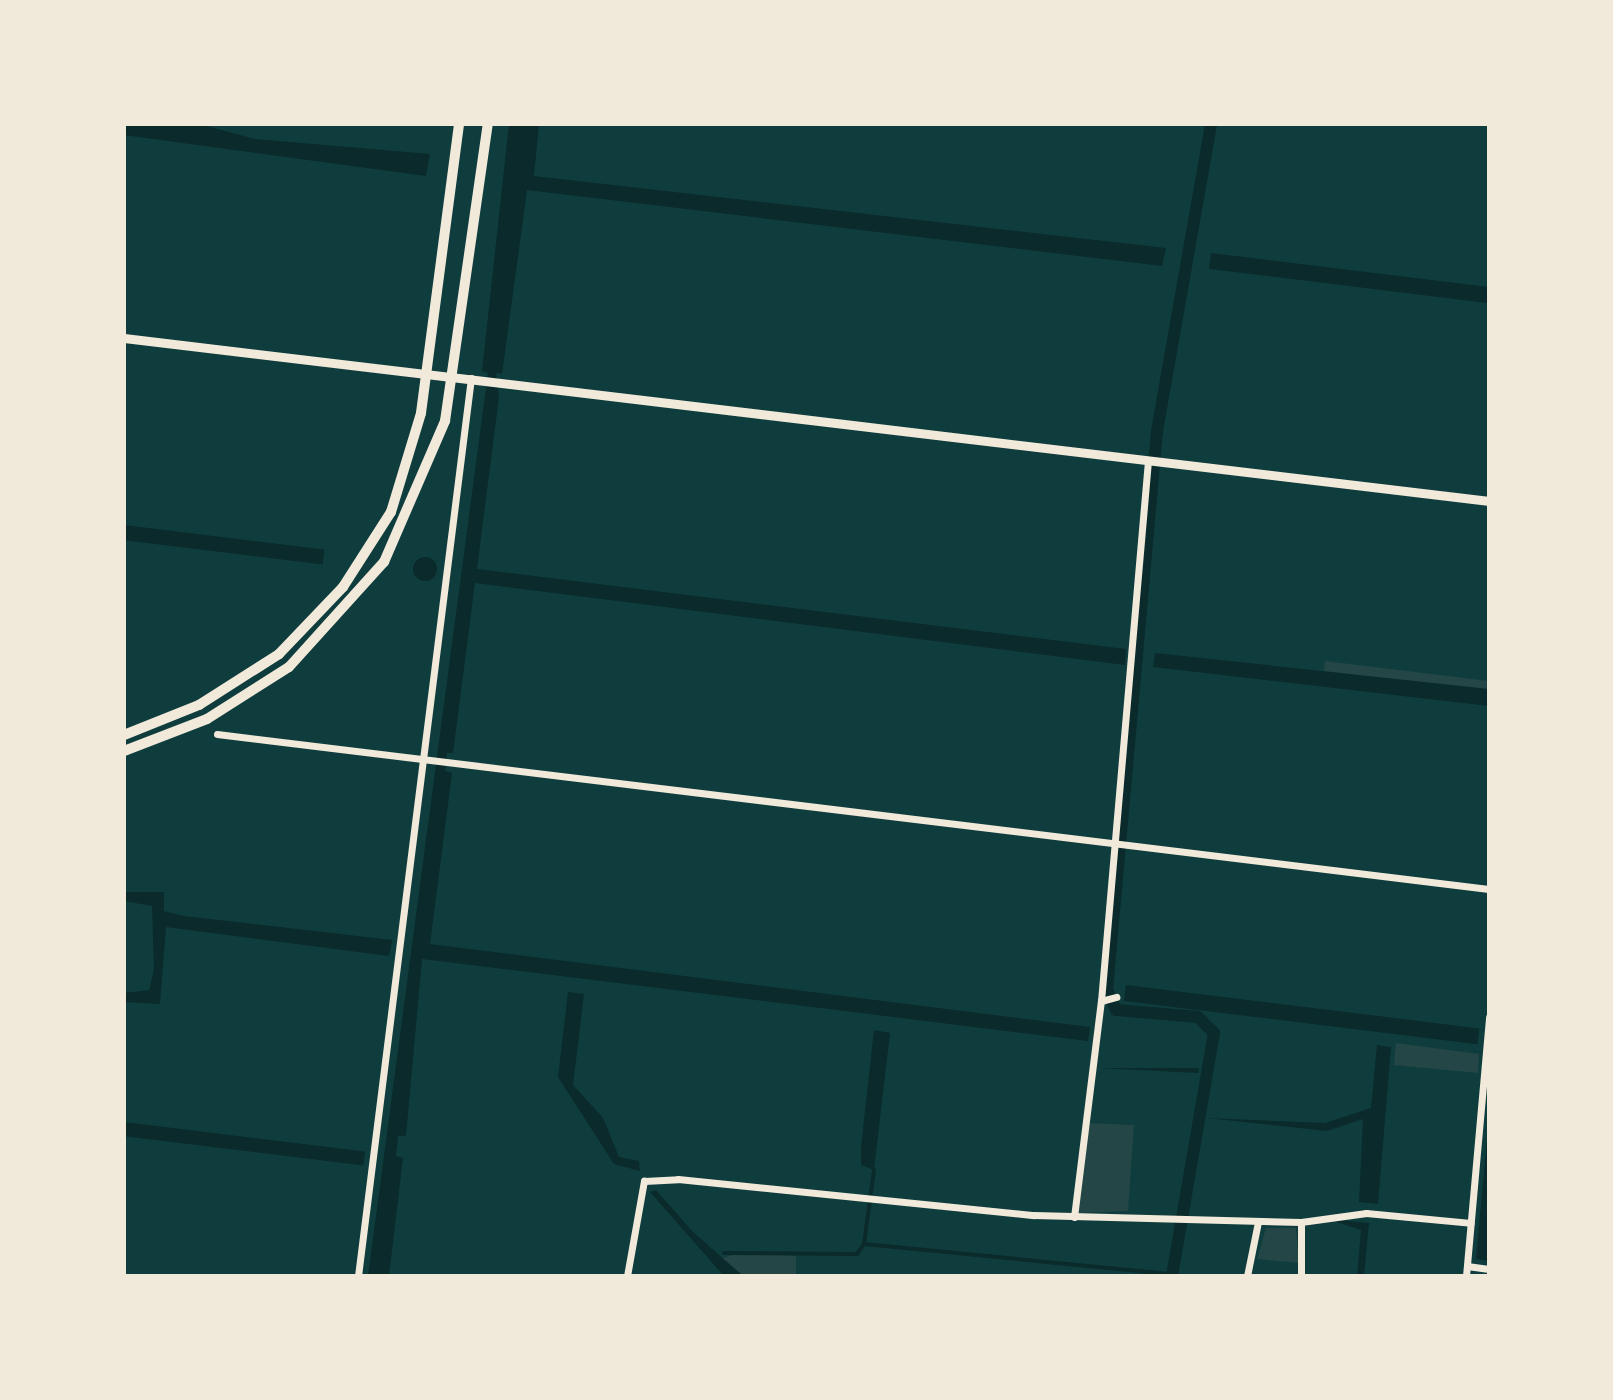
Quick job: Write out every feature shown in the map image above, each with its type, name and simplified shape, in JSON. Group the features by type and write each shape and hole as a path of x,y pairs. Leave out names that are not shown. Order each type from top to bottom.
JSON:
{"main road":[{"path":"124,735 241,682 279,654 343,587 391,512 428,373 459,124"},
{"path":"124,751 246,698 346,612 408,519 456,377 488,124"}],"street":[{"path":"124,338 1489,501"},
{"path":"358,1276 471,378"},
{"path":"1074,1217 1101,1001 1148,461"},
{"path":"217,734 1489,889"},
{"path":"1101,1001 1116,997"},
{"path":"1466,1276 1489,1017"},
{"path":"627,1276 644,1181 871,1196 1074,1217 1188,1215 1258,1222 1301,1222 1366,1213 1471,1223"},
{"path":"1247,1276 1258,1222"},
{"path":"1301,1222 1301,1276"},
{"path":"1467,1266 1489,1269"}],"shaded area":[{"path":"124,124 203,125 255,139 430,154 426,176 124,135"},
{"path":"509,124 539,124 534,176 1166,248 1162,266 527,190 502,374 496,373 499,397 477,569 1126,649 1125,665 475,583 453,753 447,753 445,771 452,773 430,944 1090,1027 1088,1041 422,959 406,1136 398,1136 396,1156 403,1158 389,1276 368,1276 488,373 482,371"},
{"path":"1211,253 1489,287 1487,303 1209,269"},
{"path":"124,525 324,550 323,565 124,540"},
{"path":"425,557 433,561 437,569 433,577 425,581 417,577 413,569 417,561"},
{"path":"1155,653 1489,689 1489,706 1153,667"},
{"path":"1325,661 1489,681 1488,691 1324,671"},
{"path":"124,892 164,892 164,911 184,916 392,940 389,956 166,927 160,1004 124,1002 124,993 149,990 154,970 152,906 124,901"},
{"path":"1126,985 1479,1028 1477,1044 1124,1001"},
{"path":"568,992 584,994 573,1085 603,1118 619,1157 639,1161 640,1171 614,1164 558,1077"},
{"path":"874,1030 890,1033 874,1170 861,1165 861,1147"},
{"path":"1396,1043 1479,1054 1478,1073 1394,1065"},
{"path":"1377,1045 1391,1047 1378,1204 1359,1202 1363,1119 1327,1131 1207,1118 1325,1123 1371,1108"},
{"path":"1098,1068 1199,1068 1198,1073"},
{"path":"1489,1118 1489,1261 1476,1259"},
{"path":"124,1122 365,1152 363,1166 124,1136"},
{"path":"1088,1123 1134,1125 1128,1211 1077,1213"},
{"path":"656,1190 693,1232 743,1276 724,1276 650,1192"},
{"path":"1330,1219 1369,1223 1364,1276 1357,1276 1361,1230 1334,1221 1315,1224"},
{"path":"1266,1228 1296,1228 1299,1263 1257,1259"},
{"path":"745,1251 796,1256 796,1276 743,1276 722,1258"}],"waterway":[{"path":"1172,1276 1214,1033 1198,1017 1116,1010 1107,990 1157,431 1211,124"},
{"path":"864,1244 874,1170"},
{"path":"724,1253 857,1254 864,1244 1172,1274"}]}
